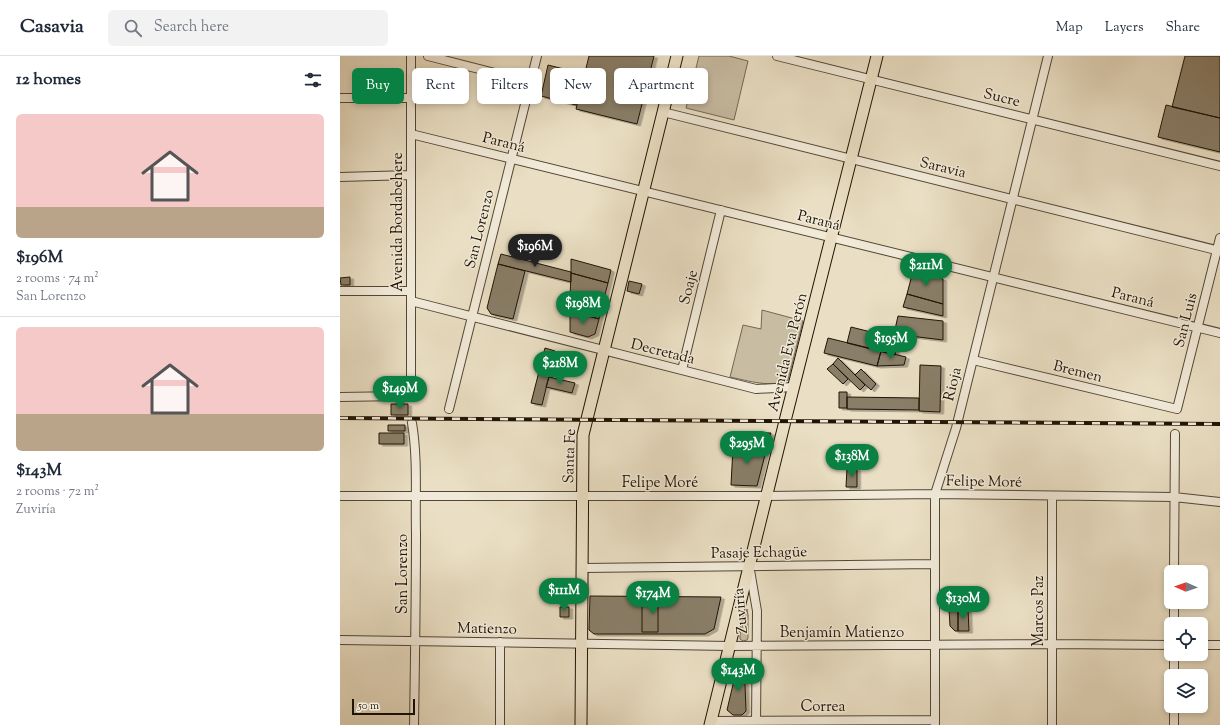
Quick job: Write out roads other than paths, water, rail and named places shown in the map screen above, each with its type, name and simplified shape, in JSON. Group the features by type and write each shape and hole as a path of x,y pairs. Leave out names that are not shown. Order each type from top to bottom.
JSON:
{"main road":[{"name":"Santa Fe","path":"581,725 583,435 677,56"},
{"name":"Avenida Eva Perón","path":"711,723 793,387 877,56"}],"street":[{"name":"Avenida Bordabehere","path":"340,397 394,397 408,393 411,387 411,56"},
{"path":"428,56 477,68"},
{"name":"San Lorenzo","path":"534,68 537,56"},
{"name":"Sucre","path":"777,56 1220,166"},
{"name":"Rioja","path":"935,723 935,494 956,428 1048,56"},
{"path":"340,98 411,98"},
{"name":"San Lorenzo","path":"449,409 524,104"},
{"name":"Saravia","path":"663,112 1219,250"},
{"name":"Paraná","path":"411,134 1220,333"},
{"path":"340,177 411,175"},
{"name":"Soaje","path":"682,370 721,210"},
{"name":"San Luis","path":"1177,409 1219,250 1220,238"},
{"path":"340,291 411,291"},
{"name":"Decretada","path":"411,301 756,389 793,387"},
{"name":"Bremen","path":"973,360 1177,409"},
{"name":"San Lorenzo","path":"412,423 415,439 416,641 414,725"},
{"path":"1174,434 1174,565"},
{"name":"Felipe Moré","path":"340,496 766,496 935,494 1174,497 1220,502"},
{"name":"Marcos Paz","path":"1052,496 1052,725"},
{"name":"Pasaje Echagüe","path":"582,568 935,564"},
{"name":"Zuviría","path":"749,566 757,611 756,723"},
{"name":"Matienzo","path":"340,640 730,646"},
{"path":"500,642 500,725"},
{"name":"Benjamín Matienzo","path":"730,646 935,646 1052,644 1164,645"},
{"path":"1208,645 1220,645"},
{"path":"1174,713 1174,725"},
{"name":"Correa","path":"711,723 935,723"}],"railway":[{"path":"340,418 1220,424"}]}
